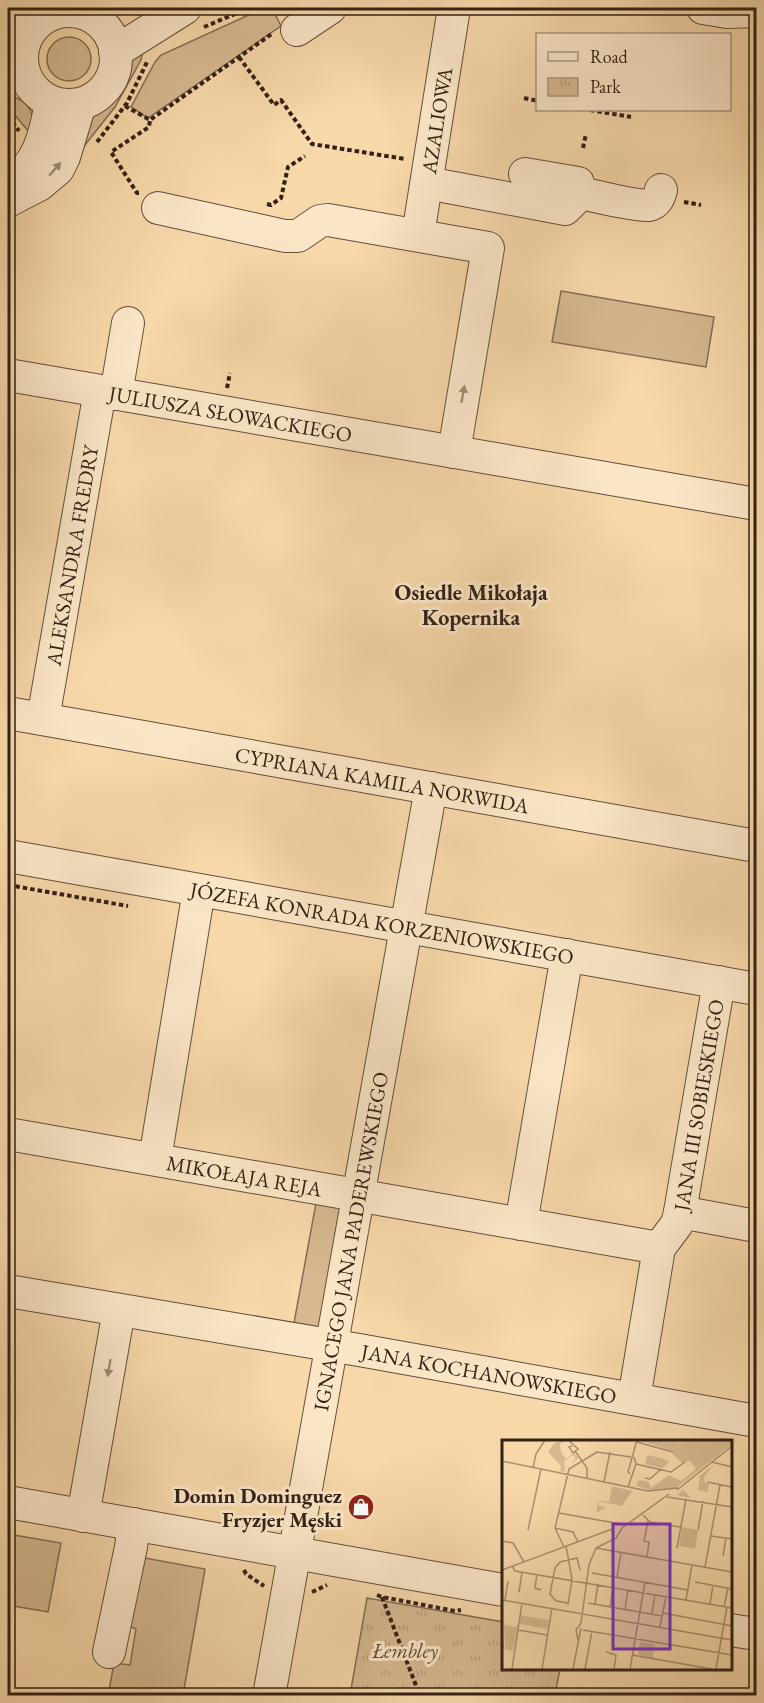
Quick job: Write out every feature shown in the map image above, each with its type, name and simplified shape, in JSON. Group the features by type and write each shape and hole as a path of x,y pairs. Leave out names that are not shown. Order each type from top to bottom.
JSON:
{"street":[{"path":"109,38 179,8"},
{"path":"109,38 185,8"},
{"path":"298,29 330,8"},
{"name":"AZALIOWA","path":"418,235 419,172 454,8"},
{"path":"703,8 727,12 756,11"},
{"path":"8,187 19,178 40,148 46,132 31,57 59,12 75,11 90,15 109,38 116,66 104,90 93,99 31,57"},
{"path":"8,201 39,185 58,169 64,158 31,57"},
{"path":"419,172 565,209 581,193"},
{"path":"525,174 578,183 581,193"},
{"path":"581,193 649,205 658,199 661,190"},
{"path":"153,202 285,236 298,236 320,221 328,220 488,248 454,452"},
{"name":"ALEKSANDRA FREDRY","path":"43,719 108,392 128,323"},
{"name":"JULIUSZA SŁOWACKIEGO","path":"8,375 756,504"},
{"name":"CYPRIANA KAMILA NORWIDA","path":"8,713 756,846"},
{"name":"IGNACEGO JANA PADEREWSKIEGO","path":"269,1695 431,788"},
{"name":"JÓZEFA KONRADA KORZENIOWSKIEGO","path":"8,856 756,989"},
{"path":"155,1160 199,890"},
{"path":"521,1224 567,955"},
{"name":"JANA III SOBIESKIEGO","path":"634,1399 659,1248 677,1224 680,1212 719,982"},
{"name":"MIKOŁAJA REJA","path":"8,1134 659,1248"},
{"path":"680,1212 756,1226"},
{"name":"JANA KOCHANOWSKIEGO","path":"8,1291 331,1345 756,1421"},
{"path":"83,1516 119,1310"},
{"path":"8,1502 502,1590"},
{"path":"109,1652 134,1524"},
{"path":"731,1630 756,1634"}],"path":[{"path":"153,202 137,192 111,152 149,127 150,120 292,20 298,29"},
{"path":"239,57 274,105 281,100 312,144 419,172"},
{"path":"524,98 536,101"},
{"path":"125,106 150,120"},
{"path":"596,111 631,117"},
{"path":"584,148 586,134"},
{"path":"260,203 271,205 281,198 288,167 306,156"},
{"path":"242,1566 246,1574 269,1589"},
{"path":"382,1597 420,1695"}],"green space":[{"path":"264,8 272,8 281,26 148,118 131,107 161,55"},
{"path":"69,37 78,38 85,43 90,50 90,68 85,75 78,80 69,81 60,80 53,75 48,68 47,59 48,50 53,43 60,38"},
{"path":"139,48 142,55 141,60 115,107 77,155 92,111 112,92 126,61"},
{"path":"8,96 27,105 33,116 34,138 8,107"},
{"path":"561,291 714,317 706,367 552,342"},
{"path":"316,1203 341,1207 319,1328 294,1323"},
{"path":"8,1534 61,1543 48,1612 8,1605"},
{"path":"134,1556 205,1569 183,1695 108,1696 114,1663 130,1665 136,1629 119,1621"},
{"name":"Łembley","path":"367,1598 502,1622 502,1670 560,1670 555,1695 350,1695"}],"place":[{"name":"Domin Dominguez Fryzjer Męski","path":"361,1507"}],"district":[{"name":"Osiedle Mikołaja Kopernika","path":"471,604"}]}
